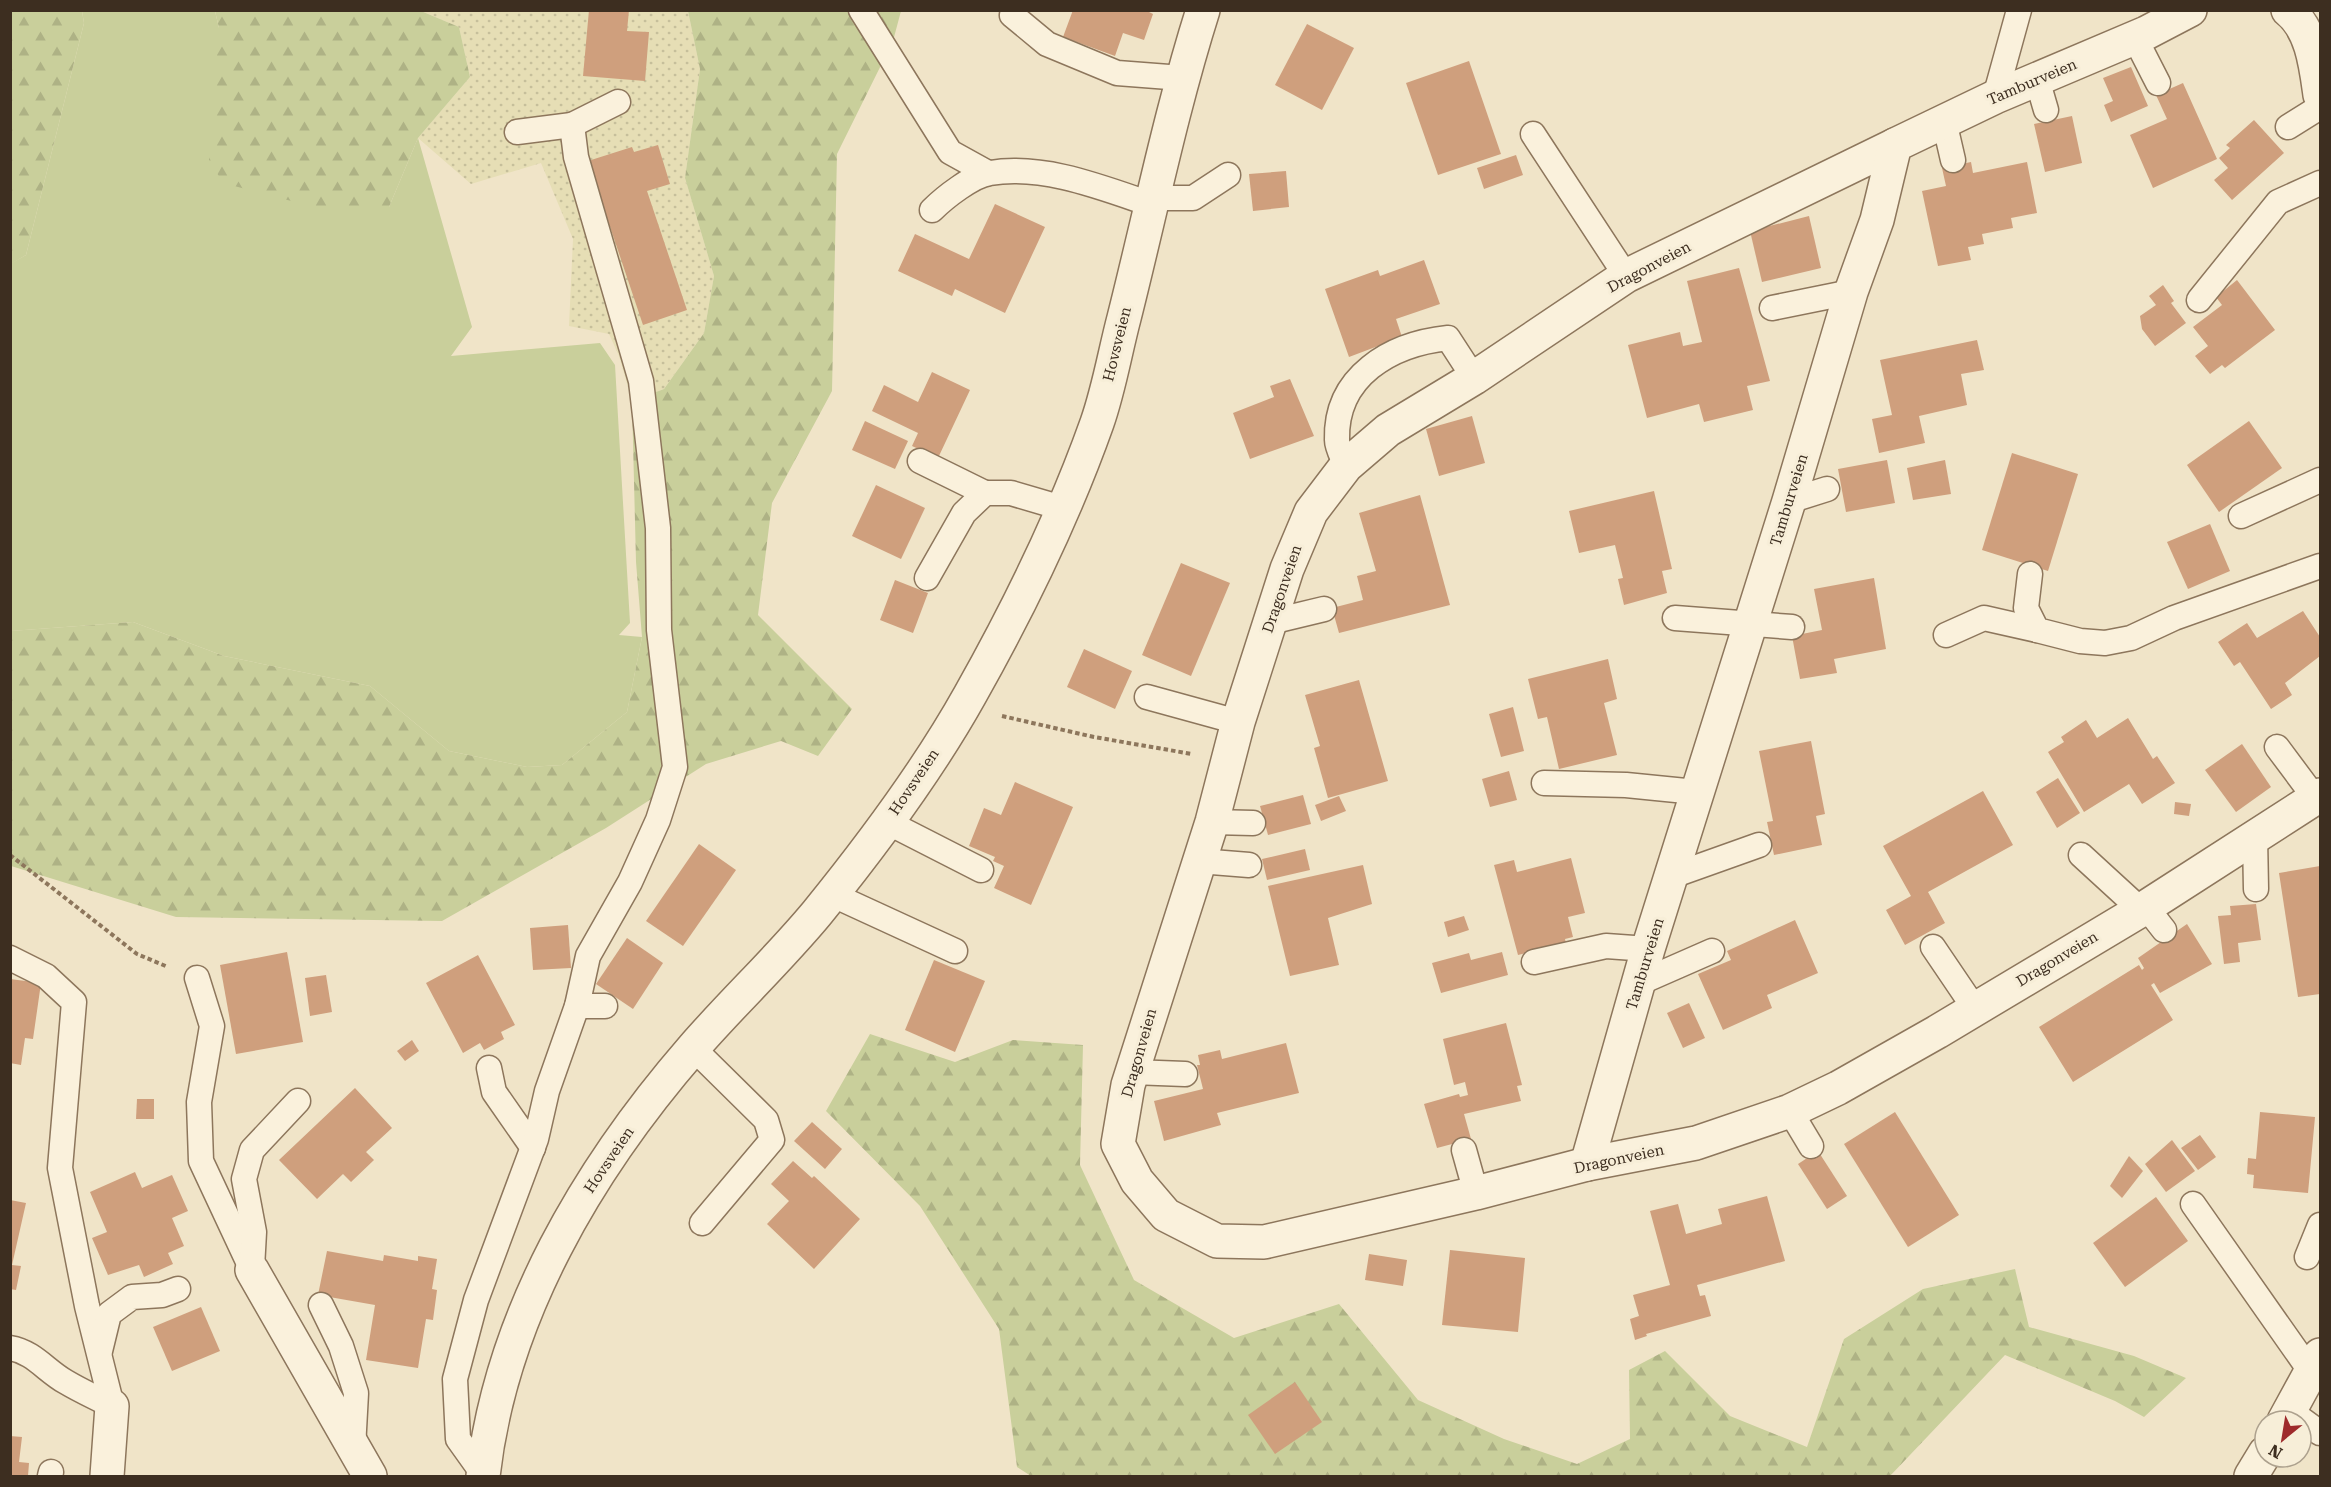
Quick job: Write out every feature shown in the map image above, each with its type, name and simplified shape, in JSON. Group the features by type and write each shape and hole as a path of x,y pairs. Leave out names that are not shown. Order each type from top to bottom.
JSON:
{"street":[{"name":"Hovsveien","path":"483,1475 492,1417 513,1349 540,1278 572,1215 619,1142 693,1048 758,981 831,894 887,822 963,707 1012,617 1062,508 1098,420 1154,201 1182,78 1203,10"},
{"name":"Tamburveien","path":"1587,1164 1648,948 1789,501 1851,292 1877,220 1895,145 1995,97 2041,95 2135,38 2190,10"},
{"path":"2288,10 2300,20 2315,62 2320,94"},
{"name":"Dragonveien","path":"1895,145 1626,276 1474,378 1388,430 1346,466 1311,512 1287,569 1238,722 1212,822 1132,1072 1118,1144 1137,1181 1166,1215 1217,1241 1264,1242 1476,1193 1587,1164 1696,1143 1790,1111 1838,1088 1975,1009 2150,916 2255,837 2318,797"},
{"path":"252,1270 370,1476"},
{"path":"2291,1409 2316,1364"},
{"path":"107,1476 112,1406"}],"lane":[{"path":"861,10 950,152 988,172 1037,173 1083,181 1154,201 1193,198 1228,175"},
{"path":"1013,10 1012,15 1047,44 1117,73 1182,78"},
{"path":"1995,97 2019,10"},
{"path":"2135,38 2158,83"},
{"path":"517,132 572,124 618,102"},
{"path":"2288,127 2320,107"},
{"path":"1944,121 1953,160"},
{"path":"483,1475 458,1439 455,1379 476,1300 533,1148 547,1091 577,1006 588,956 639,861 658,820 675,767 659,630 658,528 641,381 576,157 572,124"},
{"path":"1533,134 1626,276"},
{"path":"932,210 946,196 988,172"},
{"path":"2199,300 2278,202 2320,183"},
{"path":"1772,308 1851,292"},
{"path":"1346,466 1336,441 1343,400 1368,366 1422,341 1448,338 1474,378"},
{"path":"920,461 985,493 1011,493 1062,508"},
{"path":"2241,516 2320,480"},
{"path":"1789,501 1827,489"},
{"path":"927,578 964,513 985,493"},
{"path":"1946,635 1984,618 2079,641 2105,643 2131,638 2174,618 2320,566"},
{"path":"2030,574 2026,608 2037,630"},
{"path":"1270,622 1324,609"},
{"path":"1676,618 1792,627"},
{"path":"1147,697 1238,722"},
{"path":"2277,747 2318,797"},
{"path":"1544,783 1626,785 1696,792"},
{"path":"887,822 981,870"},
{"path":"1212,822 1253,823"},
{"path":"2255,837 2256,889"},
{"path":"1672,876 1759,845"},
{"path":"2081,855 2150,916"},
{"path":"1199,861 1249,865"},
{"path":"831,894 955,951"},
{"path":"1534,962 1606,946 1648,948"},
{"path":"1933,947 1975,1009"},
{"path":"1639,984 1712,951"},
{"path":"10,958 46,976 74,1002 60,1168 99,1357 112,1406"},
{"path":"197,978 212,1026 199,1102 201,1161 252,1270"},
{"path":"577,1006 605,1005"},
{"path":"693,1048 766,1120 772,1140 702,1223"},
{"path":"489,1068 494,1092 533,1148"},
{"path":"1132,1072 1185,1074"},
{"path":"252,1270 254,1232 247,1206 244,1179 252,1150 298,1101"},
{"path":"1790,1111 1811,1146"},
{"path":"1464,1150 1476,1193"},
{"path":"2193,1203 2316,1364"},
{"path":"2307,1257 2320,1225"},
{"path":"99,1357 110,1314 132,1297 162,1295 178,1289"},
{"path":"321,1305 341,1346 356,1393 353,1448"},
{"path":"10,1348 20,1350 40,1361 64,1381 112,1406"}],"path":[{"path":"963,707 1094,737 1228,761"},
{"path":"10,855 137,954 197,978"}],"shaded area":[{"path":"421,11 688,11 700,69 685,178 714,276 704,333 664,389 632,401 619,356 609,334 569,326 573,239 541,163 471,184 418,138 470,77 459,27"}],"green space":[{"path":"11,10 82,11 84,23 26,255 11,264"},
{"path":"82,11 215,11 219,28 389,207 418,138 472,327 451,356 600,343 615,365 630,623 619,635 642,637 627,712 562,765 527,767 449,751 370,686 224,656 133,622 11,631 10,264 26,255 84,23"},
{"path":"215,11 421,11 459,27 470,77 418,138 389,207 322,209 223,183 209,160 219,28"},
{"path":"688,11 901,11 893,41 837,154 832,391 772,503 758,615 852,709 818,756 781,741 706,764 606,828 442,921 176,917 11,866 10,631 133,622 224,656 370,686 449,751 527,767 562,765 627,712 642,637 636,562 632,401 664,389 704,333 714,276 685,178 700,69"},
{"path":"870,1034 955,1062 1013,1040 1083,1045 1080,1165 1134,1280 1234,1338 1339,1304 1418,1400 1504,1439 1577,1464 1630,1439 1629,1370 1665,1351 1730,1416 1807,1447 1844,1339 1923,1289 2015,1269 2029,1327 2134,1356 2186,1378 2144,1417 2115,1401 2005,1355 1890,1476 1031,1476 1017,1467 999,1329 920,1206 826,1111"}],"building":[{"path":"589,10 629,10 627,31 649,32 645,81 583,76"},
{"path":"1073,10 1145,10 1153,14 1144,40 1123,33 1115,56 1063,37"},
{"path":"1307,24 1354,48 1322,110 1275,85"},
{"path":"1469,61 1501,154 1438,175 1406,83"},
{"path":"2131,67 2148,106 2111,122 2104,105 2113,101 2103,78"},
{"path":"2183,83 2217,159 2153,188 2130,135 2167,119 2156,95"},
{"path":"2072,116 2082,163 2045,172 2034,124"},
{"path":"2254,120 2284,153 2232,200 2214,180 2228,168 2219,158 2230,148 2226,145"},
{"path":"658,145 670,184 647,191 687,310 643,325 588,161 632,147 634,152"},
{"path":"1516,155 1523,175 1484,189 1477,168"},
{"path":"1971,162 1973,173 2027,162 2037,213 2011,218 2013,228 1982,234 1984,244 1968,247 1971,260 1938,266 1922,191 1946,186 1942,168"},
{"path":"1286,171 1289,207 1253,211 1249,174"},
{"path":"995,204 1045,227 1005,313 955,289 952,296 898,271 915,234 969,259"},
{"path":"1809,216 1821,268 1762,282 1750,231"},
{"path":"1424,260 1440,304 1396,319 1402,337 1349,357 1325,289 1378,270 1380,276"},
{"path":"1739,268 1770,381 1747,386 1753,410 1704,422 1699,404 1647,418 1628,345 1680,332 1683,346 1702,342 1687,281"},
{"path":"2237,280 2275,330 2225,368 2222,365 2210,374 2195,356 2208,346 2193,327 2222,305 2216,297"},
{"path":"2163,285 2174,301 2171,303 2186,323 2155,346 2142,329 2140,316 2156,305 2149,296"},
{"path":"1977,340 1984,370 1961,374 1967,405 1919,416 1925,443 1879,453 1872,419 1892,415 1880,360"},
{"path":"932,372 970,390 938,458 912,446 918,433 872,411 884,385 918,402"},
{"path":"1290,379 1314,436 1250,459 1233,413 1274,397 1270,386"},
{"path":"1472,416 1485,463 1439,476 1426,429"},
{"path":"865,421 908,441 895,469 852,450"},
{"path":"2249,421 2282,468 2219,512 2187,465"},
{"path":"2012,453 2078,474 2048,571 1982,550"},
{"path":"1887,460 1895,503 1846,512 1838,469"},
{"path":"1945,460 1951,494 1913,500 1907,468"},
{"path":"876,485 925,508 901,559 852,536"},
{"path":"1654,491 1672,569 1662,571 1667,593 1624,605 1618,579 1623,578 1615,545 1579,553 1569,511"},
{"path":"1420,495 1450,605 1339,633 1332,608 1363,600 1357,576 1376,571 1359,513"},
{"path":"2210,524 2230,571 2188,589 2167,542"},
{"path":"1181,563 1230,583 1191,676 1142,655"},
{"path":"1874,578 1886,649 1834,659 1837,673 1800,679 1792,636 1822,630 1814,589"},
{"path":"895,580 928,593 913,633 880,620"},
{"path":"2303,611 2320,637 2320,656 2285,683 2292,695 2271,709 2240,662 2234,666 2218,642 2247,623 2257,638"},
{"path":"1084,649 1132,671 1115,709 1067,687"},
{"path":"1608,659 1617,699 1604,703 1617,755 1559,769 1547,717 1538,719 1528,679"},
{"path":"1359,680 1388,781 1328,798 1314,748 1320,746 1305,695"},
{"path":"1513,707 1524,751 1501,757 1489,714"},
{"path":"2128,718 2153,759 2157,756 2175,783 2142,804 2129,784 2084,812 2048,752 2064,742 2061,737 2086,720 2097,738"},
{"path":"1811,741 1825,814 1816,816 1822,845 1774,855 1767,822 1773,821 1759,751"},
{"path":"2242,744 2271,787 2236,812 2205,770"},
{"path":"1509,771 1517,800 1490,807 1482,779"},
{"path":"2058,778 2080,813 2057,828 2036,792"},
{"path":"1015,782 1073,807 1031,905 994,888 1004,866 993,861 995,857 969,846 984,808 1001,815"},
{"path":"1983,791 2013,845 1928,892 1945,923 1905,945 1886,910 1911,896 1883,846"},
{"path":"1303,795 1311,824 1268,835 1260,806"},
{"path":"1339,796 1346,811 1321,821 1315,805"},
{"path":"2175,802 2191,804 2189,816 2174,814"},
{"path":"699,844 736,870 683,946 646,921"},
{"path":"1305,849 1310,870 1267,880 1262,859"},
{"path":"1571,858 1585,913 1568,917 1573,937 1565,939 1566,943 1518,955 1494,865 1514,860 1517,872"},
{"path":"1363,865 1372,904 1328,918 1339,965 1290,976 1268,886"},
{"path":"2320,866 2320,994 2298,997 2279,873"},
{"path":"2256,904 2261,940 2238,943 2240,962 2224,964 2218,916 2231,915 2230,906"},
{"path":"1464,916 1469,930 1448,937 1444,922"},
{"path":"1795,920 1818,973 1767,995 1772,1008 1723,1030 1698,974 1731,960 1727,951"},
{"path":"2187,924 2212,964 2160,993 2154,983 2151,985 2173,1020 2073,1082 2039,1027 2139,965 2142,970 2144,968 2138,958"},
{"path":"568,925 571,968 533,970 530,928"},
{"path":"627,938 663,963 633,1009 596,984"},
{"path":"287,952 303,1042 236,1054 220,965"},
{"path":"1502,952 1508,975 1441,993 1432,963 1469,953 1471,960"},
{"path":"478,955 515,1025 501,1032 504,1039 484,1050 480,1043 463,1053 426,983"},
{"path":"934,960 985,981 955,1052 905,1030"},
{"path":"326,975 332,1012 310,1016 305,978"},
{"path":"10,979 41,983 33,1039 25,1038 21,1065 10,1063"},
{"path":"1689,1003 1705,1038 1683,1048 1667,1013"},
{"path":"1506,1023 1522,1085 1517,1086 1521,1101 1464,1114 1471,1139 1437,1148 1424,1104 1459,1094 1460,1097 1468,1095 1465,1082 1454,1085 1443,1039"},
{"path":"412,1040 419,1051 405,1061 397,1051"},
{"path":"1286,1043 1299,1093 1217,1113 1221,1125 1164,1141 1154,1101 1203,1089 1197,1065 1200,1065 1198,1055 1220,1050 1222,1059"},
{"path":"355,1088 392,1128 366,1152 374,1160 351,1182 343,1174 317,1199 279,1160"},
{"path":"137,1099 154,1099 154,1119 136,1119"},
{"path":"1895,1112 1959,1215 1908,1247 1844,1144"},
{"path":"2260,1112 2315,1117 2308,1193 2253,1188 2254,1175 2247,1174 2248,1158 2256,1159"},
{"path":"812,1122 842,1149 825,1169 794,1141"},
{"path":"2200,1135 2216,1157 2198,1170 2181,1148"},
{"path":"2172,1140 2195,1171 2166,1192 2145,1164"},
{"path":"1818,1151 1847,1196 1827,1209 1798,1164"},
{"path":"2129,1156 2143,1171 2122,1198 2110,1186"},
{"path":"793,1161 812,1178 814,1176 860,1219 814,1269 767,1224 789,1201 771,1184"},
{"path":"135,1172 142,1188 172,1175 188,1211 172,1218 184,1246 168,1253 173,1264 144,1277 139,1265 108,1275 92,1238 107,1232 90,1192"},
{"path":"1767,1196 1785,1261 1697,1285 1700,1296 1705,1295 1711,1316 1646,1334 1647,1336 1635,1340 1630,1319 1639,1316 1633,1295 1670,1285 1650,1211 1678,1204 1686,1234 1722,1224 1718,1209"},
{"path":"2156,1197 2188,1241 2125,1287 2093,1243"},
{"path":"10,1200 26,1203 12,1265 21,1266 16,1290 10,1289"},
{"path":"1450,1250 1525,1258 1518,1332 1442,1325"},
{"path":"327,1251 383,1261 384,1255 418,1261 418,1256 437,1259 432,1289 437,1290 433,1320 426,1319 418,1368 366,1360 375,1305 318,1295"},
{"path":"1369,1254 1407,1260 1403,1286 1365,1280"},
{"path":"201,1307 220,1351 172,1371 153,1327"},
{"path":"1295,1382 1322,1422 1275,1454 1248,1415"},
{"path":"10,1436 22,1437 19,1462 29,1463 28,1476 10,1476"}]}
